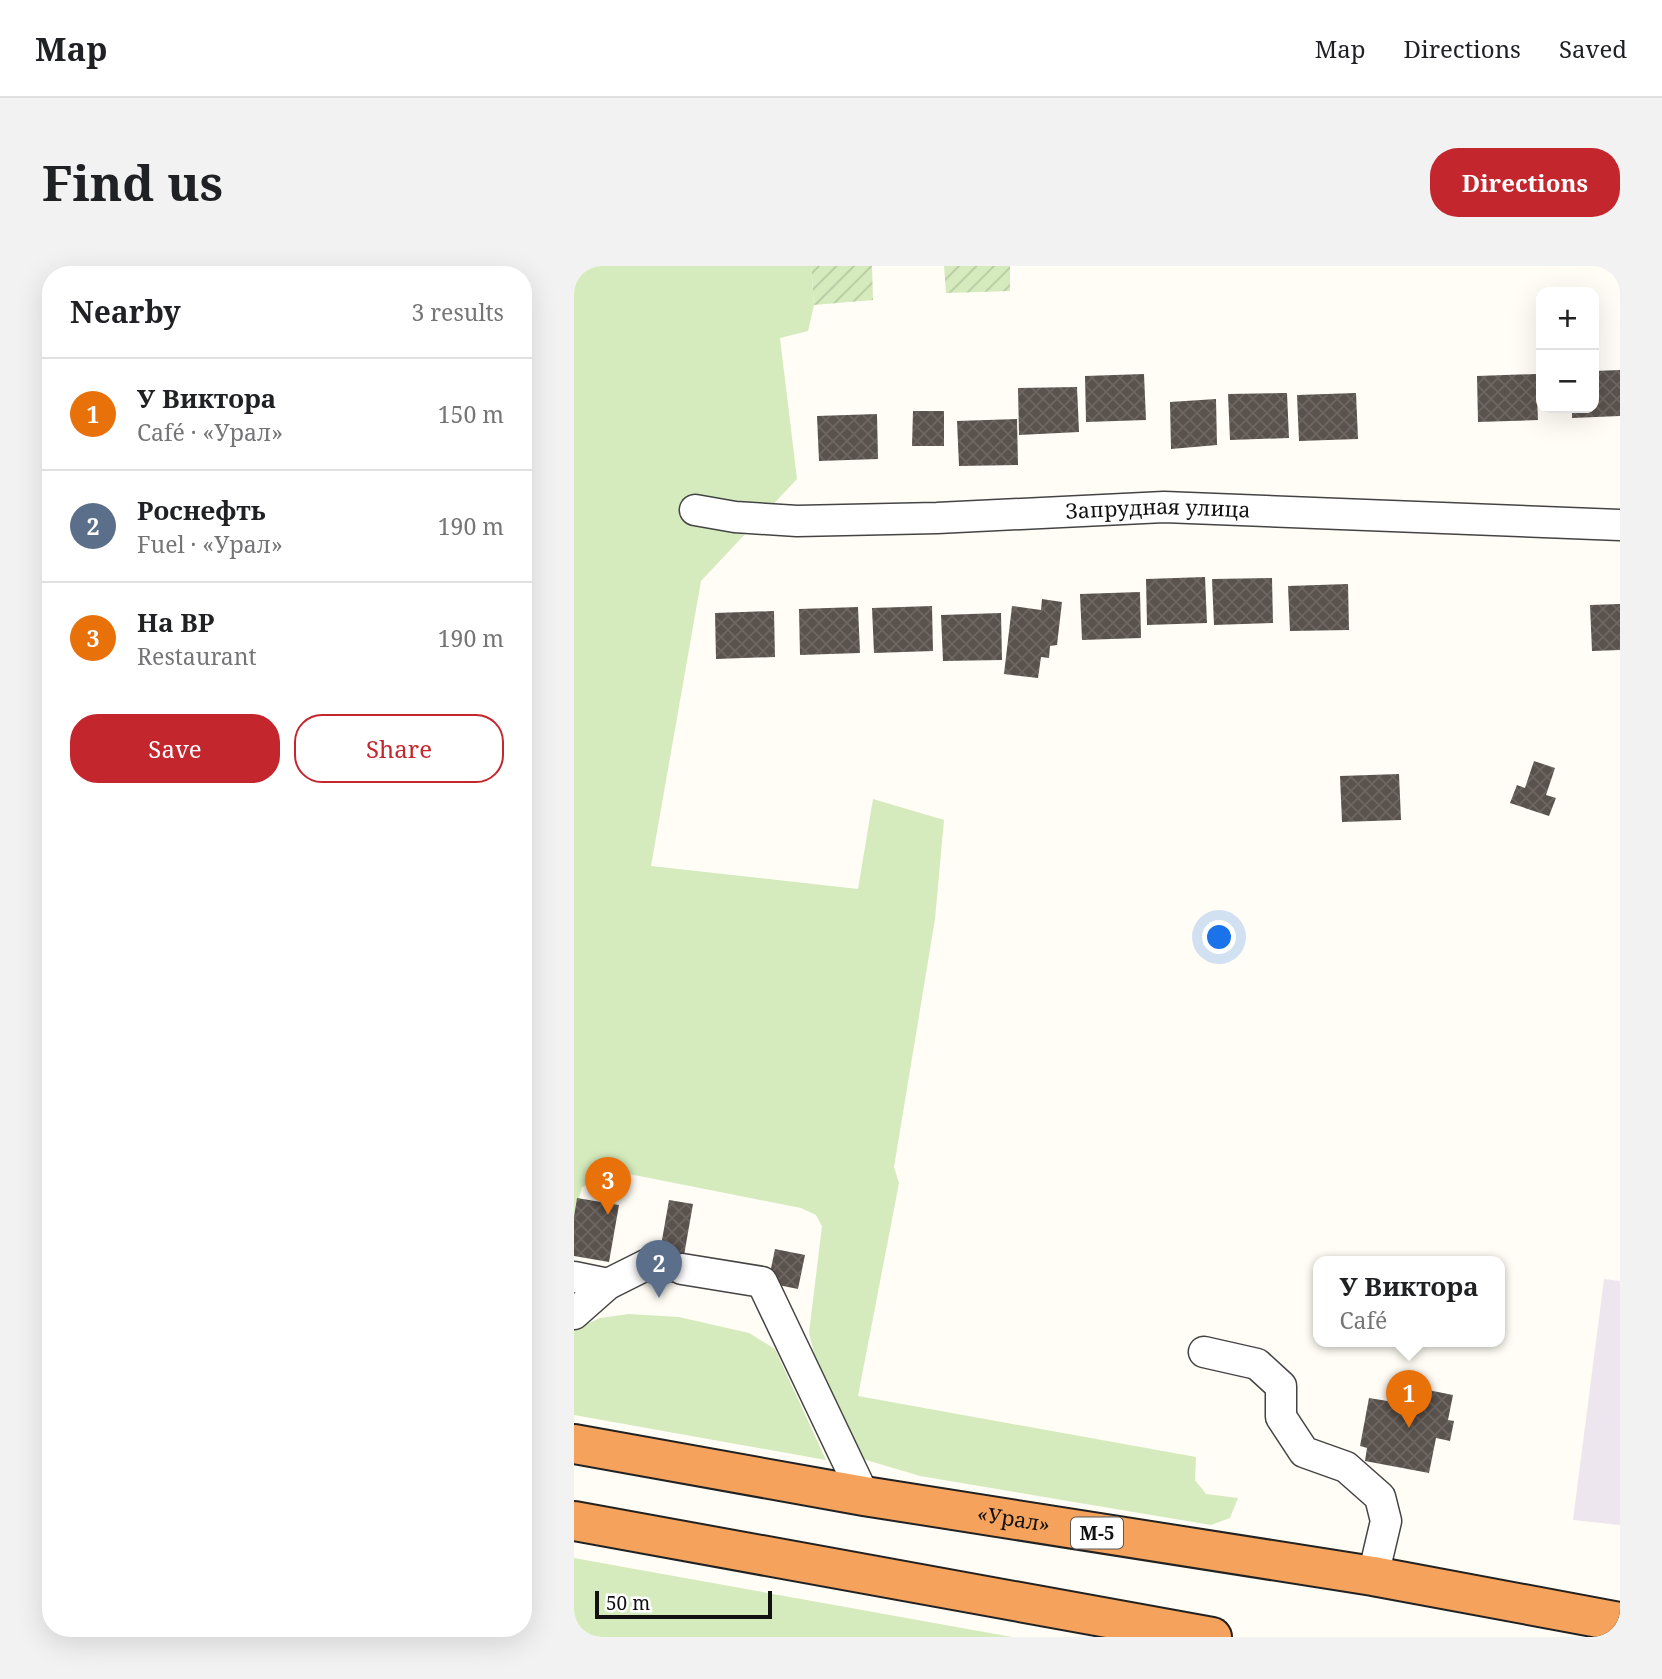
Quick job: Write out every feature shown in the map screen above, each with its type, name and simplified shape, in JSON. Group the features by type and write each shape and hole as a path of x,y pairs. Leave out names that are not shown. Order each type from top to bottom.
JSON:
{"highway":[{"name":"«Урал»","path":"574,1444 864,1496 1373,1576 1620,1622"},
{"path":"574,1521 1212,1637"}],"street":[{"name":"Запрудная улица","path":"695,510 735,517 797,521 937,518 1164,507 1620,525"},
{"path":"574,1314 608,1284 650,1263 762,1282 864,1496"},
{"path":"574,1278 608,1284"},
{"path":"1204,1352 1258,1364 1281,1386 1281,1417 1304,1451 1346,1467 1380,1497 1386,1521 1373,1576"}],"shaded area":[{"path":"1604,1279 1620,1281 1620,1525 1573,1520"}],"green space":[{"path":"574,266 811,266 814,305 808,331 780,338 797,479 701,581 651,866 858,889 873,799 944,820 935,919 894,1167 899,1183 858,1396 1196,1457 1195,1480 1206,1494 1238,1498 1230,1518 1211,1525 920,1476 863,1459 843,1429 818,1369 809,1333 822,1226 816,1215 801,1208 624,1173 582,1187 574,1217"},
{"path":"811,266 872,266 873,300 814,305"},
{"path":"944,266 1010,266 1010,291 946,293"},
{"path":"629,1314 679,1317 749,1333 775,1349 826,1460 574,1415 574,1330 600,1318"},
{"path":"574,1558 1012,1637 574,1637"}],"building":[{"path":"1620,370 1620,416 1572,418 1572,413 1599,413 1599,371"},
{"path":"1144,374 1146,420 1086,422 1085,376"},
{"path":"1536,374 1538,420 1478,422 1477,376"},
{"path":"1077,387 1079,432 1019,435 1018,388"},
{"path":"1287,393 1289,438 1230,440 1228,394"},
{"path":"1356,393 1358,439 1299,441 1297,395"},
{"path":"1216,399 1217,445 1171,449 1170,402"},
{"path":"913,411 944,411 944,446 912,446"},
{"path":"877,414 878,459 819,461 817,416"},
{"path":"1017,419 1018,465 959,466 957,421"},
{"path":"1205,577 1207,623 1147,625 1146,579"},
{"path":"1272,578 1273,623 1214,625 1212,579"},
{"path":"1348,584 1349,630 1290,631 1288,586"},
{"path":"1140,592 1141,638 1082,640 1080,594"},
{"path":"1042,599 1062,602 1057,645 1050,646 1049,658 1041,657 1038,678 1004,674 1012,606 1041,610"},
{"path":"1620,604 1620,650 1592,651 1590,605"},
{"path":"932,606 933,651 874,653 872,608"},
{"path":"858,607 860,653 800,655 799,609"},
{"path":"774,611 775,657 716,659 715,613"},
{"path":"1001,613 1002,660 943,661 941,615"},
{"path":"1534,761 1555,768 1546,795 1556,798 1549,816 1510,803 1517,785 1525,788"},
{"path":"1399,774 1401,820 1342,822 1340,776"},
{"path":"577,1198 619,1205 609,1262 574,1256"},
{"path":"669,1200 693,1204 679,1284 655,1280"},
{"path":"775,1249 805,1255 798,1289 768,1283"},
{"path":"1403,1385 1453,1395 1448,1420 1454,1421 1450,1441 1436,1438 1429,1473 1365,1461 1367,1448 1360,1446 1369,1398 1400,1403"}],"place":[{"name":"На BP","path":"608,1215"},
{"name":"Роснефть","path":"659,1298"},
{"name":"У Виктора","path":"1409,1428"}]}
